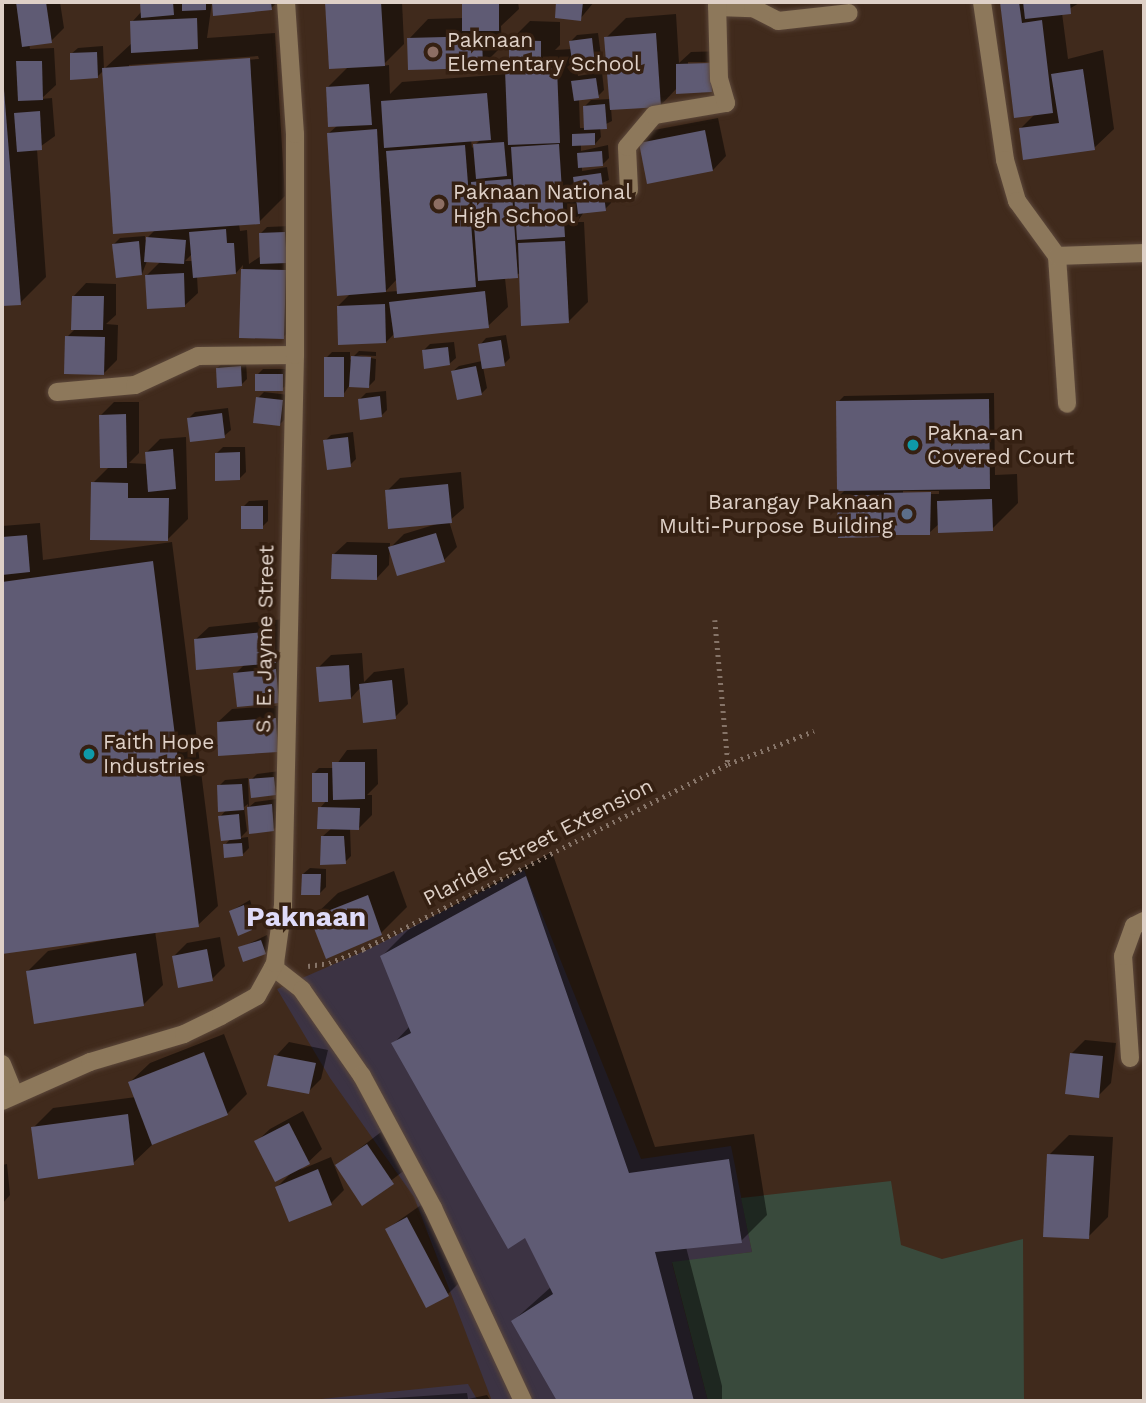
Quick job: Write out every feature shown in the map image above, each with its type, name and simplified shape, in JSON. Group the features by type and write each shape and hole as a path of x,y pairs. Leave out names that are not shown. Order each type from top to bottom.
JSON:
{"street":[{"name":"S. E. Jayme Street","path":"8,1098 90,1062 184,1034 221,1016 257,996 274,965 283,905 295,355 295,134 286,2"},
{"path":"982,2 1005,160 1017,201 1058,256 1067,404"},
{"path":"629,190 627,147 653,115 726,103 719,79 717,4 753,8 778,21 849,13"},
{"path":"1058,256 1144,253"},
{"path":"57,392 135,385 198,356 295,355"},
{"path":"1130,1058 1123,956 1135,926 1144,921"},
{"path":"274,965 302,990 362,1076 433,1208 523,1401"},
{"path":"2,1064 8,1098"}],"path":[{"path":"715,620 728,764"},
{"name":"Plaridel Street Extension","path":"274,965 316,967 341,958 728,764 814,731"}],"shaded area":[{"path":"524,870 641,1159 731,1146 752,1252 672,1263 708,1401 492,1401 414,1197 330,1078 277,989 371,948"},
{"path":"467,1384 478,1401 302,1401"}],"green space":[{"path":"891,1181 901,1245 942,1259 1023,1239 1024,1401 708,1401 672,1262 752,1252 741,1198"}],"building":[{"path":"16,2 46,2 52,43 22,47"},
{"path":"140,2 173,2 174,15 141,18"},
{"path":"182,2 206,2 206,10 182,11"},
{"path":"212,2 271,2 272,10 213,16"},
{"path":"325,2 381,2 385,66 329,69"},
{"path":"462,2 499,2 499,31 462,31"},
{"path":"556,2 583,2 581,21 555,18"},
{"path":"1000,2 1019,2 1022,23 1042,20 1053,113 1014,118"},
{"path":"1023,2 1070,2 1071,14 1025,19"},
{"path":"197,18 198,49 131,53 130,21"},
{"path":"656,33 661,107 610,110 604,37"},
{"path":"482,36 483,68 408,70 407,38"},
{"path":"592,38 595,64 573,67 569,41"},
{"path":"509,40 541,41 541,66 509,66"},
{"path":"97,52 98,78 70,80 70,53"},
{"path":"250,58 260,224 113,234 102,68"},
{"path":"16,61 42,61 43,100 18,101"},
{"path":"711,63 712,92 676,94 676,64"},
{"path":"2,64 21,305 2,306"},
{"path":"557,68 560,143 508,145 505,70"},
{"path":"1083,69 1095,150 1023,160 1019,128 1059,123 1051,74"},
{"path":"596,78 599,98 574,101 571,81"},
{"path":"369,84 372,125 328,127 326,87"},
{"path":"487,93 491,140 384,148 381,101"},
{"path":"605,104 607,129 584,130 583,106"},
{"path":"40,111 42,150 17,152 14,113"},
{"path":"377,129 386,292 337,296 327,133"},
{"path":"705,130 713,171 647,184 639,143"},
{"path":"595,133 595,145 572,146 572,134"},
{"path":"504,142 507,176 476,179 473,144"},
{"path":"559,144 565,237 517,240 511,147"},
{"path":"465,145 476,287 397,294 386,151"},
{"path":"602,151 603,166 578,168 577,153"},
{"path":"601,173 603,188 575,192 573,177"},
{"path":"511,179 518,278 478,281 471,182"},
{"path":"604,195 606,211 578,214 576,198"},
{"path":"226,229 227,243 234,243 236,274 193,278 189,232"},
{"path":"285,232 287,263 260,264 259,233"},
{"path":"146,237 186,240 184,264 144,262"},
{"path":"139,241 142,275 116,278 112,244"},
{"path":"565,241 569,323 521,326 518,243"},
{"path":"241,269 286,270 284,339 239,338"},
{"path":"184,273 185,307 147,309 145,275"},
{"path":"485,291 489,328 394,338 389,302"},
{"path":"72,296 104,296 103,330 71,330"},
{"path":"385,304 386,343 338,345 337,306"},
{"path":"65,336 105,337 104,375 64,374"},
{"path":"501,340 505,366 482,369 478,344"},
{"path":"448,347 450,365 424,369 422,350"},
{"path":"351,356 371,357 369,388 349,387"},
{"path":"324,357 344,357 344,397 324,397"},
{"path":"241,366 242,386 217,388 216,368"},
{"path":"476,366 482,395 457,400 451,371"},
{"path":"255,374 283,374 283,391 255,391"},
{"path":"380,396 382,417 360,420 358,399"},
{"path":"256,397 283,400 280,426 253,423"},
{"name":"Pakna-an Covered Court","path":"989,399 990,489 837,491 836,401"},
{"path":"222,413 225,438 190,442 187,418"},
{"path":"126,414 127,468 100,468 99,415"},
{"path":"348,437 351,467 327,470 323,440"},
{"path":"173,449 176,489 148,492 145,452"},
{"path":"240,452 240,480 215,481 215,453"},
{"path":"91,482 128,483 128,498 169,498 168,541 90,540"},
{"path":"448,484 452,523 388,529 385,490"},
{"name":"Barangay Paknaan Multi-Purpose Building","path":"931,492 930,535 883,535 884,493"},
{"path":"837,495 881,495 882,537 838,538"},
{"path":"992,499 993,531 938,533 937,501"},
{"path":"241,506 263,506 263,529 241,529"},
{"path":"436,533 445,562 397,576 388,547"},
{"path":"27,535 30,572 2,575 2,537"},
{"path":"332,554 377,555 377,580 331,579"},
{"name":"Faith Hope Industries","path":"153,561 199,927 2,954 2,582"},
{"path":"273,631 276,663 196,670 194,639"},
{"path":"349,665 351,699 319,702 316,667"},
{"path":"276,669 279,703 237,707 233,673"},
{"path":"392,680 396,719 363,723 359,684"},
{"path":"276,718 278,752 218,756 217,722"},
{"path":"332,762 365,762 365,799 333,800"},
{"path":"312,773 328,773 328,802 312,802"},
{"path":"274,777 276,795 251,798 249,779"},
{"path":"242,784 244,810 218,812 217,785"},
{"path":"272,804 274,831 249,834 247,807"},
{"path":"318,807 360,808 359,830 317,829"},
{"path":"239,814 241,839 221,841 218,816"},
{"path":"321,836 344,836 346,864 320,865"},
{"path":"242,843 243,856 224,858 223,844"},
{"path":"302,874 321,874 320,895 301,895"},
{"path":"526,876 629,1173 729,1159 742,1243 655,1252 694,1401 557,1401 511,1321 553,1294 525,1238 508,1249 391,1043 411,1033 380,956"},
{"path":"368,895 382,935 326,959 310,918"},
{"path":"244,905 252,930 238,936 229,911"},
{"path":"261,940 266,954 243,962 238,947"},
{"path":"207,949 213,981 178,988 172,956"},
{"path":"136,953 144,1006 34,1024 26,971"},
{"path":"204,1052 228,1115 152,1145 128,1082"},
{"path":"1070,1053 1103,1056 1099,1098 1065,1094"},
{"path":"274,1055 316,1063 309,1094 267,1086"},
{"path":"128,1114 134,1165 38,1179 31,1127"},
{"path":"289,1123 310,1164 275,1182 254,1141"},
{"path":"367,1144 394,1184 362,1206 335,1165"},
{"path":"1047,1154 1094,1156 1089,1239 1043,1237"},
{"path":"318,1169 332,1205 289,1222 275,1187"},
{"path":"407,1217 449,1296 426,1308 385,1229"}],"place":[{"name":"Paknaan Elementary School","path":"433,52"},
{"name":"Paknaan National High School","path":"439,204"},
{"name":"Pakna-an Covered Court","path":"913,445"},
{"name":"Barangay Paknaan Multi-Purpose Building","path":"907,514"},
{"name":"Faith Hope Industries","path":"89,754"}],"district":[{"name":"Paknaan","path":"306,917"}]}
